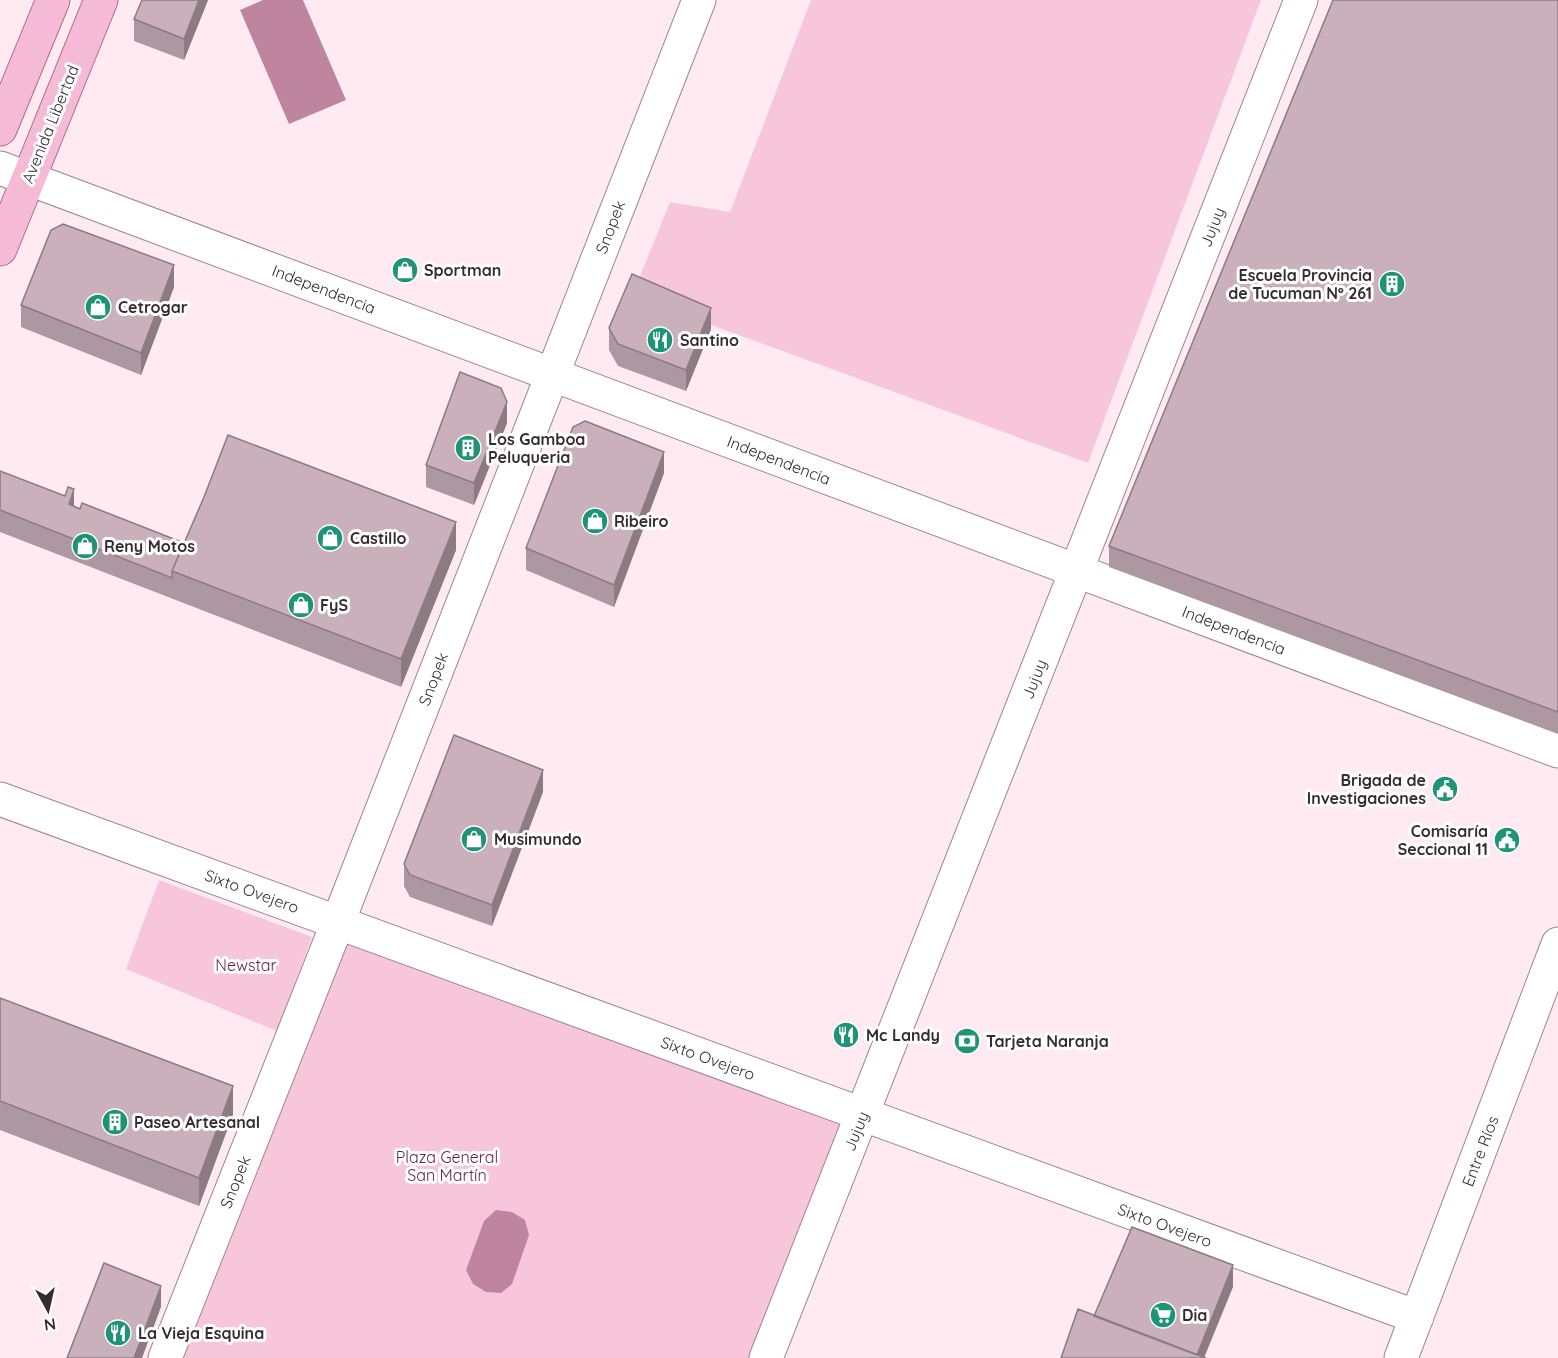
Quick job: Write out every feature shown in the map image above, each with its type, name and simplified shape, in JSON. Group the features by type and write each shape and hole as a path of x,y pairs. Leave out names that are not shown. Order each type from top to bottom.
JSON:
{"main road":[{"path":"0,129 53,0"},
{"name":"Avenida Libertad","path":"0,249 14,173 101,0"}],"street":[{"name":"Snopek","path":"165,1358 699,0"},
{"name":"Jujuy","path":"766,1358 1301,0"},
{"name":"Independencia","path":"14,173 1558,752"},
{"name":"Sixto Ovejero","path":"0,799 1417,1317"},
{"name":"Entre Ríos","path":"1401,1358 1558,944"}],"green space":[{"path":"811,0 1261,0 1088,463 632,296 670,202 730,212"},
{"name":"Newstar","path":"159,880 312,937 277,1031 126,969"},
{"name":"Plaza General San Martín","path":"338,922 863,1114 766,1358 165,1358"}],"shaded area":[{"path":"263,0 303,0 346,100 289,124 240,10"},
{"path":"496,1210 512,1212 525,1220 529,1235 512,1284 501,1293 486,1292 473,1284 466,1270 484,1221"}],"building":[{"path":"142,0 199,0 184,39 134,19"},
{"name":"Escuela Provincia de Tucuman Nº 261","path":"1333,0 1558,0 1558,712 1109,546"},
{"name":"Cetrogar","path":"63,224 174,265 141,353 21,305 51,230"},
{"name":"Santino","path":"632,274 711,308 686,370 618,344 609,328"},
{"name":"Los Gamboa Peluqueria","path":"460,372 501,388 507,402 474,483 426,465"},
{"name":"Ribeiro","path":"585,421 664,452 614,585 526,548 573,427"},
{"path":"228,435 456,522 401,659 172,571"},
{"path":"0,471 65,496 68,487 74,489 69,504 80,509 82,503 184,543 172,571 172,578 0,510"},
{"name":"Musimundo","path":"454,735 543,770 492,905 410,875 404,864"},
{"name":"Paseo Artesanal","path":"0,998 233,1086 199,1178 0,1101"},
{"name":"Dia","path":"1132,1227 1233,1265 1197,1355 1094,1316"},
{"name":"La Vieja Esquina","path":"104,1263 161,1286 134,1358 67,1358"},
{"path":"1078,1309 1206,1358 1061,1358"}],"place":[{"name":"Sportman","path":"405,270"},
{"name":"Escuela Provincia de Tucuman Nº 261","path":"1392,284"},
{"name":"Cetrogar","path":"98,307"},
{"name":"Santino","path":"660,340"},
{"name":"Los Gamboa Peluqueria","path":"468,448"},
{"name":"Ribeiro","path":"595,521"},
{"name":"Castillo","path":"330,538"},
{"name":"Reny Motos","path":"85,546"},
{"name":"FyS","path":"301,605"},
{"name":"Brigada de Investigaciones","path":"1445,789"},
{"name":"Musimundo","path":"474,839"},
{"name":"Comisaría Seccional 11","path":"1507,840"},
{"name":"Mc Landy","path":"846,1035"},
{"name":"Tarjeta Naranja","path":"967,1041"},
{"name":"Paseo Artesanal","path":"115,1122"},
{"name":"Dia","path":"1163,1315"},
{"name":"La Vieja Esquina","path":"118,1333"}]}
